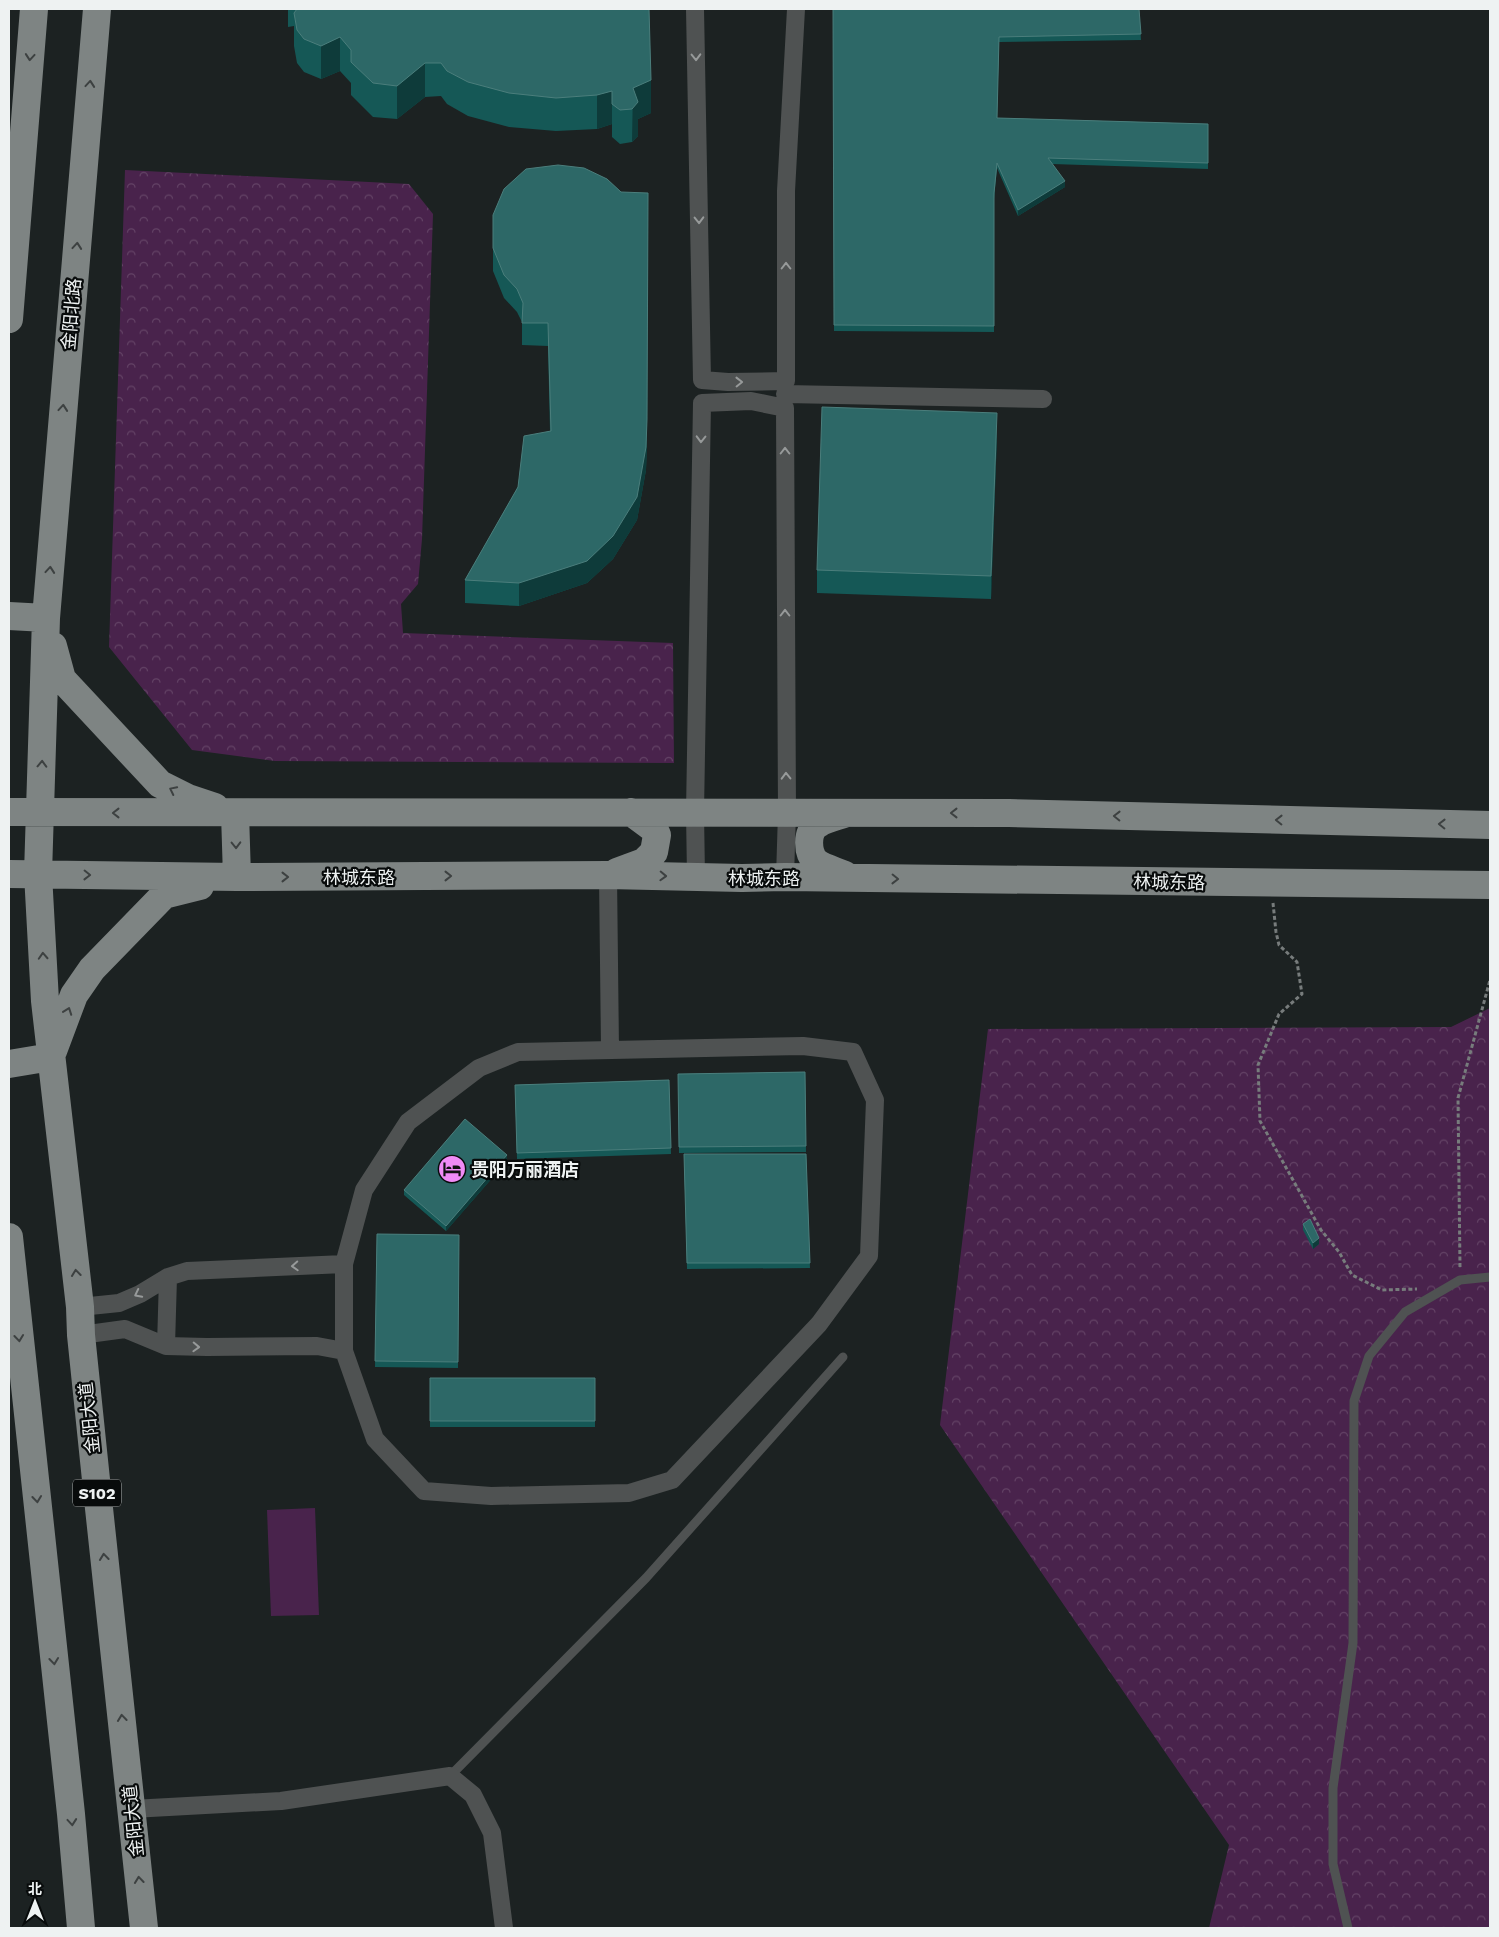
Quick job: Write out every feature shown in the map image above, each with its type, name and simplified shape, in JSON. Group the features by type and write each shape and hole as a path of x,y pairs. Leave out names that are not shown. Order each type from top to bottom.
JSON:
{"main road":[{"path":"9,318 34,9"},
{"name":"金阳北路","path":"41,813 46,618 96,9"},
{"path":"9,616 46,618 62,679 160,784 188,798 235,813"},
{"path":"9,812 1019,814 1490,825"},
{"path":"608,875 644,862 654,852 657,835 654,829 631,812"},
{"name":"金阳大道","path":"41,813 38,874 45,1001 80,1306 81,1335 144,1928"},
{"path":"9,1064 51,1057 74,995 92,969 164,895 237,877 235,813"},
{"path":"847,813 818,823 812,830 808,843 817,863 854,878"},
{"name":"林城东路","path":"9,874 237,877 608,875 1490,885"},
{"path":"9,1237 17,1393 71,1814 81,1928"}],"street":[{"path":"695,9 702,380 695,812 696,877"},
{"path":"785,877 787,813 786,191 796,9"},
{"path":"702,380 728,382 785,395"},
{"path":"702,403 751,401 785,395 1043,399"},
{"path":"608,875 610,1050"},
{"path":"803,1046 853,1052 875,1100 869,1256 819,1324 672,1480 629,1493 491,1496 424,1491 376,1439 344,1351 344,1264 364,1190 408,1122 479,1068 518,1052 610,1050 803,1046"},
{"path":"80,1306 120,1303 140,1294 168,1277 188,1272 344,1264"},
{"path":"166,1346 168,1277"},
{"path":"81,1335 125,1329 166,1346 317,1346 344,1351"},
{"path":"132,1809 281,1801 450,1776 473,1795 492,1833 504,1928"}],"lane":[{"path":"1348,1928 1334,1864 1333,1788 1353,1643 1354,1401 1369,1356 1405,1312 1460,1280 1490,1277"},
{"path":"450,1776 646,1578 843,1357"}],"path":[{"path":"1272,883 1277,938 1279,945 1297,962 1302,994 1279,1014 1258,1065 1260,1121 1321,1230 1339,1252 1352,1275 1382,1290 1446,1288"},
{"path":"1460,1280 1458,1098 1490,980"}],"green space":[{"path":"125,170 409,184 433,214 422,539 418,584 401,604 403,633 673,643 674,763 275,761 192,750 109,647"},
{"path":"1490,1008 1490,1928 1209,1928 1229,1845 940,1425 988,1029 1451,1027"},
{"path":"315,1508 319,1615 271,1616 267,1510"}],"building":[{"path":"297,9 649,9 651,80 633,88 638,102 632,109 620,110 612,104 612,91 597,95 556,98 509,93 468,82 447,71 441,63 425,63 397,86 373,83 351,62 351,50 340,37 321,46 304,39 297,30 294,13"},
{"path":"833,9 1139,9 1141,34 999,37 997,118 1208,124 1208,163 1048,158 1065,181 1018,210 997,163 994,193 994,326 834,325"},
{"path":"558,165 584,168 607,179 621,192 648,193 646,447 637,497 613,536 587,561 519,583 465,580 518,487 524,436 551,431 548,323 522,323 523,303 517,289 504,275 493,248 493,215 504,189 526,169"},
{"path":"822,407 997,413 991,576 817,570"},
{"path":"805,1072 806,1146 679,1147 678,1074"},
{"path":"669,1080 671,1148 517,1153 515,1085"},
{"path":"465,1119 507,1155 446,1226 404,1190"},
{"path":"684,1154 806,1154 810,1263 687,1263"},
{"path":"1310,1219 1319,1238 1313,1243 1303,1224"},
{"path":"377,1234 459,1235 458,1362 375,1361"},
{"path":"430,1378 595,1378 595,1421 430,1421"}],"place":[{"name":"贵阳万丽酒店","path":"452,1169"}]}
